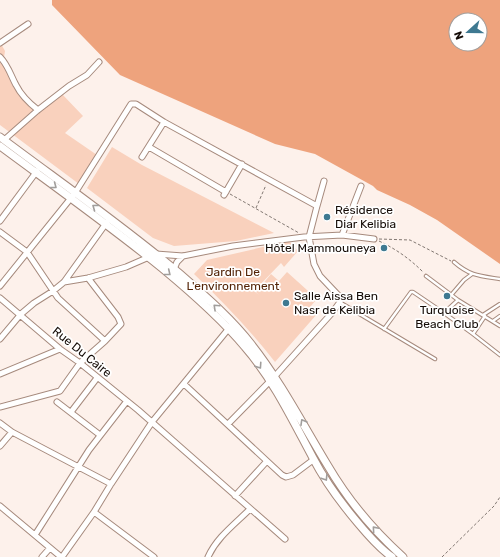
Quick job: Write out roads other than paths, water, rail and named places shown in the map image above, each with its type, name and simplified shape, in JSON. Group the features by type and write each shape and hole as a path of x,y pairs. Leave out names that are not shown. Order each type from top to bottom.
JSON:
{"main road":[{"path":"1,141 73,196 156,254 174,269 230,326 246,347 298,428 314,460 342,504 366,532 386,553 392,557"},
{"path":"108,221 148,257 251,343 275,376 336,479 359,511 385,540 403,557"}],"street":[{"path":"0,43 28,24"},
{"path":"0,57 6,64 23,95 38,110"},
{"path":"1,141 69,86 87,75 99,62"},
{"path":"0,286 26,252 73,196 129,105 136,104 164,122 317,206"},
{"path":"142,157 164,122"},
{"path":"149,147 225,193 242,164"},
{"path":"0,221 38,169"},
{"path":"228,424 275,376 340,302 338,296 316,270 306,237 324,181"},
{"path":"342,235 361,186"},
{"path":"0,339 21,314 64,282 108,221"},
{"path":"0,232 26,252 62,303 105,341"},
{"path":"64,282 88,278 126,267 156,254 183,256 233,246 306,237 342,235 374,239"},
{"path":"174,269 177,262 183,256"},
{"path":"0,407 60,391 80,363 119,327 121,321 88,278"},
{"name":"Rue Du Caire","path":"0,298 21,314 60,349 80,363 152,422 285,539"},
{"path":"0,506 62,557 94,512 152,422 230,326"},
{"path":"0,374 60,349"},
{"path":"71,412 97,378"},
{"path":"184,384 286,477 293,475 314,460"},
{"path":"35,535 100,435 127,401"},
{"path":"56,402 100,435"},
{"path":"0,423 12,432 111,484"},
{"path":"0,446 12,432"},
{"path":"235,496 267,461"},
{"path":"208,557 221,537 250,509"},
{"path":"94,512 154,557"},
{"path":"42,557 50,548"}],"lane":[{"path":"454,262 472,274 500,279"},
{"path":"452,294 464,280 472,274"},
{"path":"426,276 458,300 500,326"},
{"path":"384,329 411,292 414,292 500,355"},
{"path":"444,313 458,300"},
{"path":"340,302 435,360"},
{"path":"473,334 484,316 500,304"},
{"path":"493,321 500,316"}],"place":[{"name":"Résidence Diar Kelibia","path":"327,217"},
{"name":"Hôtel Mammouneya","path":"384,248"},
{"name":"Turquoise Beach Club","path":"447,296"},
{"name":"Salle Aissa Ben Nasr de Kelibia","path":"286,303"}],"park label":[{"name":"Jardin De L'environnement","path":"233,279"}]}
